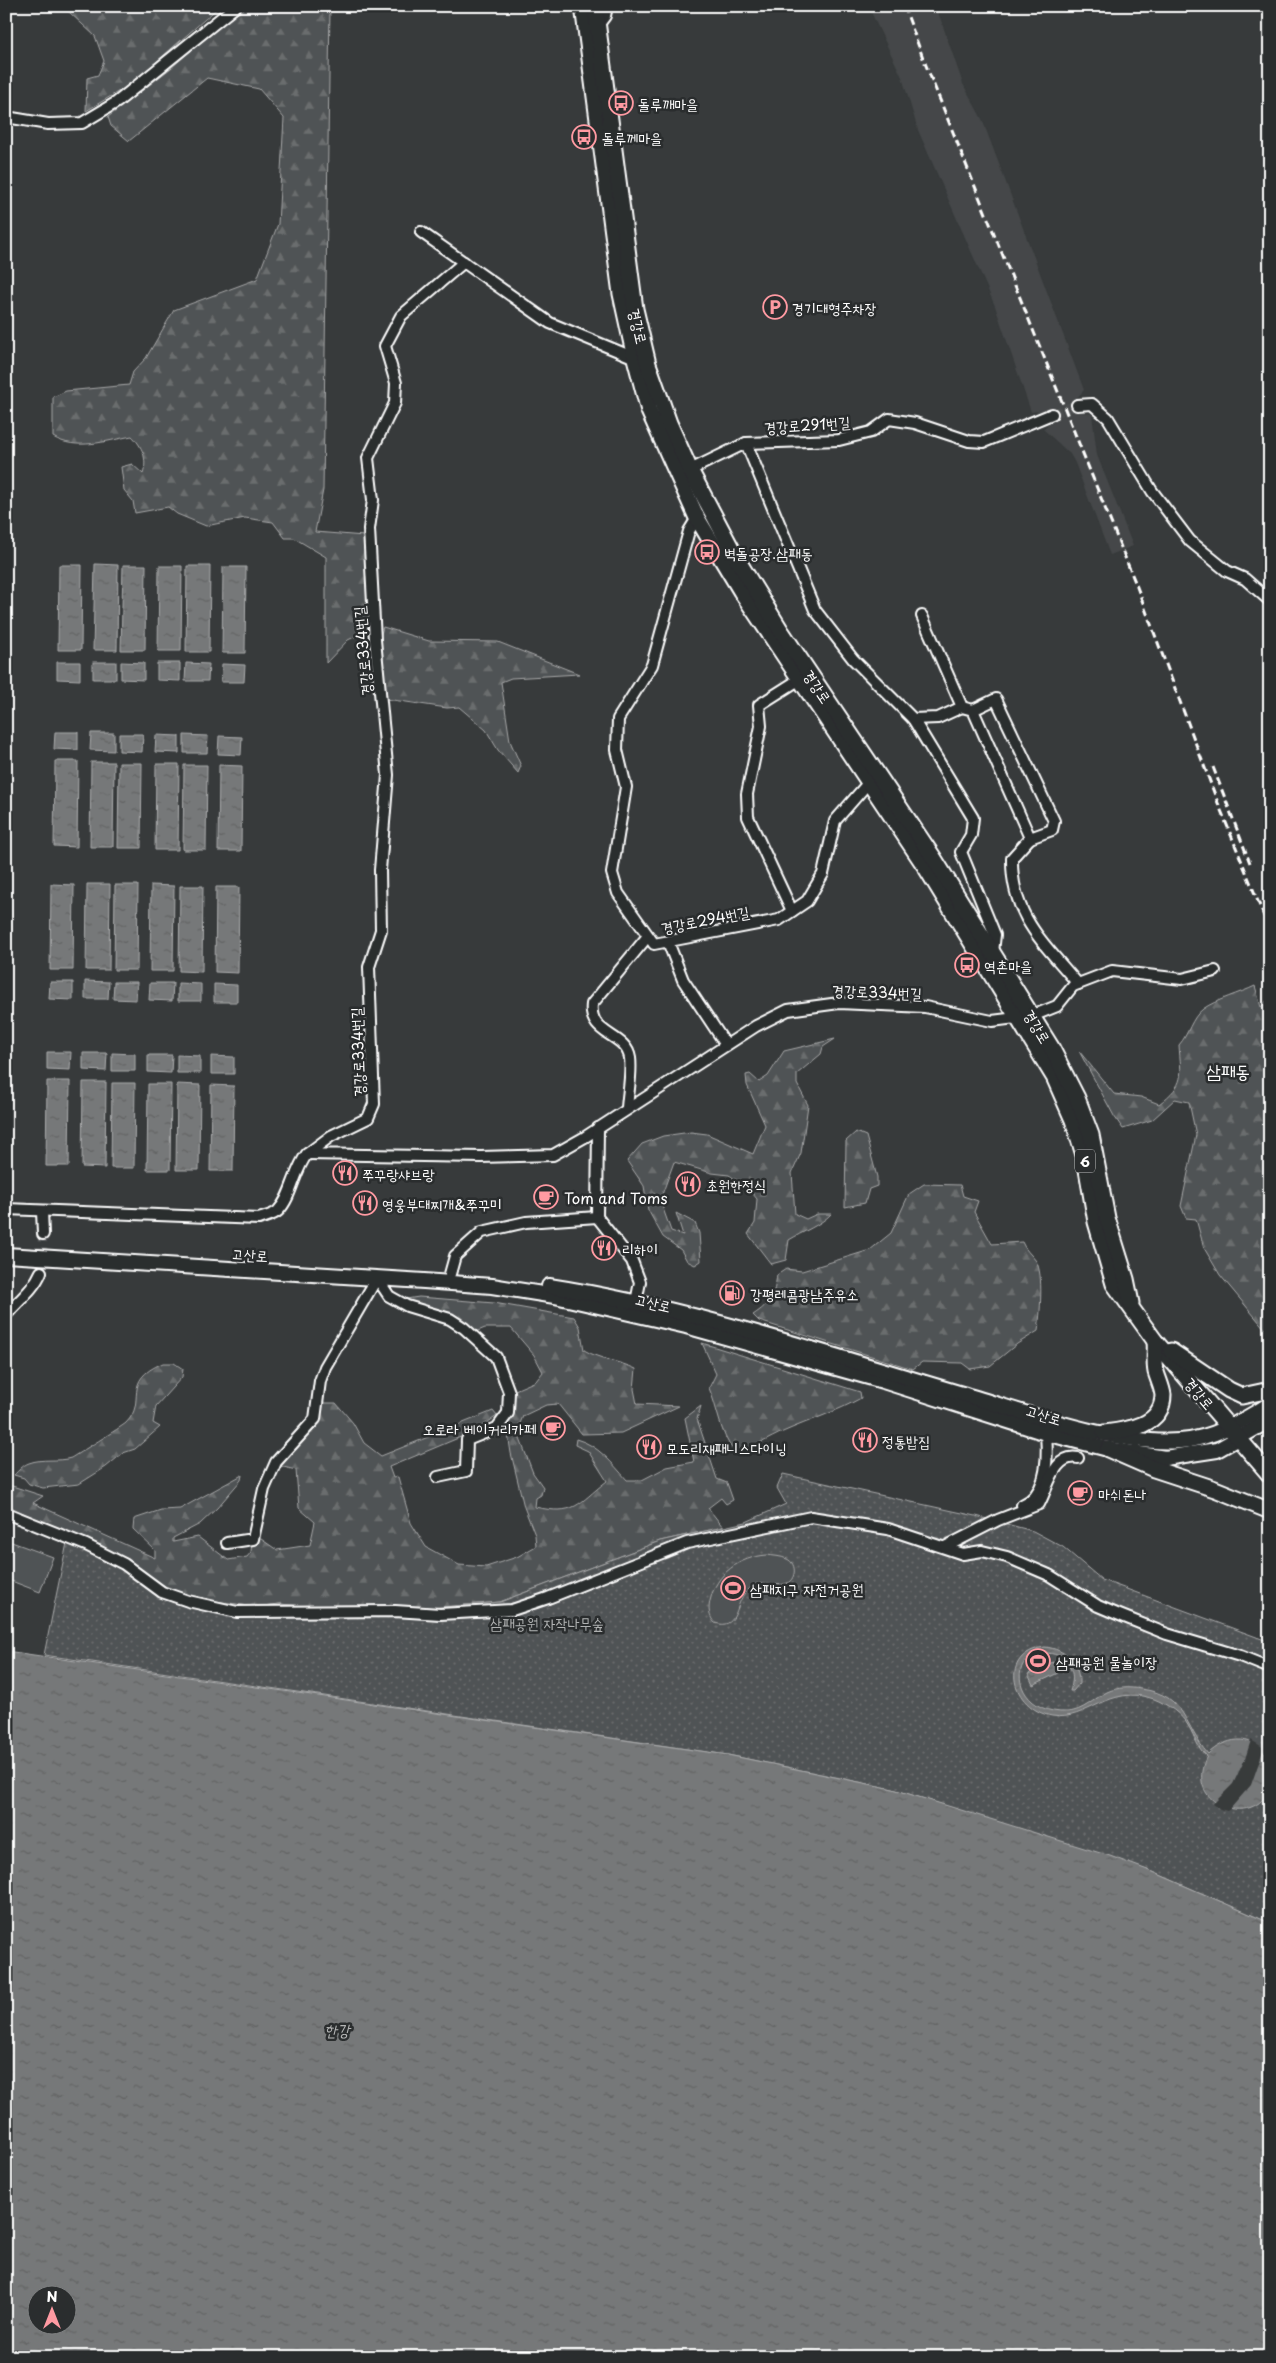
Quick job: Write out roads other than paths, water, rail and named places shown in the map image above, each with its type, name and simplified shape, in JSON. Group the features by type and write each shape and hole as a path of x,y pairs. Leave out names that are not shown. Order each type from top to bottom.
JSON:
{"main road":[{"name":"경강로","path":"583,6 592,31 635,309 648,364 669,423 697,518 741,591 1026,1017 1077,1098 1091,1135 1107,1218 1126,1279 1133,1310 1155,1341 1270,1475"},
{"name":"경강로","path":"595,6 592,31 621,294 649,411 684,473 781,631 933,857 993,952 1026,1017"},
{"path":"1104,1433 1128,1430 1149,1422 1160,1412 1163,1394 1156,1371 1155,1341"},
{"path":"1155,1341 1229,1390 1242,1396 1270,1390"},
{"path":"1108,1449 1154,1469 1215,1489 1270,1511"}],"street":[{"path":"6,117 48,124 82,123 117,102 236,6"},
{"path":"592,31 605,16 607,6"},
{"path":"421,232 550,324 635,358"},
{"name":"경강로334번길","path":"308,1154 331,1136 368,1118 374,1104 369,968 381,930 380,870 388,775 375,640 369,529 373,500 368,458 395,403 396,383 385,346 401,316 464,262"},
{"path":"1077,404 1092,404 1108,418 1152,491 1190,541 1227,571 1245,579 1270,601"},
{"name":"경강로291번길","path":"684,473 746,443 839,440 871,432 889,420 915,422 969,441 984,442 1052,414"},
{"path":"746,443 815,610 853,659 913,719 972,818 971,835 961,852 995,935 993,952"},
{"name":"경강로294번길","path":"697,518 690,531 652,665 618,719 617,750 626,787 612,873 618,893 654,944 779,920 807,901 823,874 836,821 869,782"},
{"path":"922,616 1030,838"},
{"path":"792,911 748,817 747,794 761,726 760,705 800,679"},
{"path":"913,719 938,718 996,698 1054,821 1052,830 1030,838 1012,858 1012,872 1020,908 1029,925 1078,984 1112,971 1182,979 1215,971"},
{"path":"627,1108 630,1057 623,1045 596,1025 591,1014 592,1004 648,936"},
{"path":"668,942 683,980 726,1045"},
{"name":"경강로334번길","path":"308,1154 481,1157 553,1155 726,1045 788,1010 839,1002 925,1007 992,1021 1026,1017 1057,1006 1074,986 1078,984"},
{"path":"598,1128 597,1217 632,1262 640,1282 636,1302"},
{"path":"6,1209 259,1219 277,1212 289,1192 300,1163 308,1154"},
{"path":"42,1211 43,1234"},
{"path":"450,1274 455,1256 482,1232 526,1222 597,1217"},
{"name":"고산로","path":"6,1245 490,1277 636,1302 732,1326 1037,1416 1104,1433 1143,1440 1179,1441 1234,1432 1270,1420"},
{"name":"고산로","path":"6,1255 492,1286 555,1296 686,1326 883,1381 1046,1433 1108,1449 1165,1458 1217,1450 1234,1432 1270,1404"},
{"path":"6,1315 36,1285 41,1272"},
{"path":"227,1543 253,1539 264,1489 276,1462 314,1419 320,1381 325,1367 377,1278 389,1296 395,1300 407,1306 450,1319 464,1328 496,1357 509,1392 508,1413 497,1428 467,1440 466,1470 438,1477"},
{"path":"998,1520 1008,1510 1032,1501 1040,1490 1048,1449 1046,1433"},
{"path":"945,1547 998,1520 1039,1504 1062,1459 1071,1456 1078,1458"},
{"path":"6,1513 86,1545 124,1564 162,1592 188,1602 237,1612 340,1613 395,1611 440,1614 512,1610 548,1598 687,1543 811,1517 888,1529 962,1554 982,1551 1007,1557 1049,1575 1098,1606 1168,1634 1240,1656 1270,1668"}],"water":[{"path":"95,564 118,565 117,650 93,650"},
{"path":"59,565 82,565 81,650 58,650"},
{"path":"123,565 146,565 145,650 121,650"},
{"path":"159,566 182,566 181,651 158,651"},
{"path":"187,566 210,566 209,652 186,652"},
{"path":"223,567 246,567 245,653 222,653"},
{"path":"57,662 80,662 80,680 57,679"},
{"path":"93,662 116,662 116,679 93,679"},
{"path":"121,662 144,663 144,680 121,679"},
{"path":"157,663 180,663 180,681 157,680"},
{"path":"186,663 209,664 208,681 185,681"},
{"path":"222,664 245,665 244,682 221,682"},
{"path":"55,732 78,732 78,750 54,749"},
{"path":"91,733 114,733 114,751 90,750"},
{"path":"119,734 143,734 142,752 119,751"},
{"path":"156,735 179,736 179,753 155,752"},
{"path":"184,735 208,736 207,753 184,753"},
{"path":"219,736 242,737 241,755 218,754"},
{"path":"55,761 78,761 77,847 54,846"},
{"path":"91,762 114,762 113,847 90,847"},
{"path":"119,763 142,763 141,848 118,848"},
{"path":"156,764 179,764 178,850 155,850"},
{"path":"184,765 207,765 206,850 183,850"},
{"path":"219,765 242,766 241,851 218,851"},
{"path":"51,884 74,885 73,970 50,970"},
{"path":"87,884 110,884 109,970 86,970"},
{"path":"115,885 138,885 137,970 114,970"},
{"path":"151,885 174,886 173,971 150,971"},
{"path":"180,886 203,886 202,972 179,971"},
{"path":"216,887 239,887 238,973 215,972"},
{"path":"85,981 109,982 108,999 85,999"},
{"path":"50,982 73,982 73,1000 49,999"},
{"path":"114,982 137,982 136,1000 113,999"},
{"path":"150,983 173,983 172,1001 149,1000"},
{"path":"178,983 201,984 201,1001 178,1001"},
{"path":"214,984 237,985 237,1002 214,1002"},
{"path":"47,1052 71,1052 70,1070 47,1069"},
{"path":"83,1053 107,1053 106,1071 83,1070"},
{"path":"112,1053 135,1054 135,1071 112,1071"},
{"path":"148,1055 172,1055 171,1073 148,1072"},
{"path":"177,1055 200,1056 200,1073 177,1073"},
{"path":"211,1056 234,1057 234,1074 211,1074"},
{"path":"47,1081 70,1081 69,1166 46,1166"},
{"path":"83,1082 106,1082 105,1168 82,1167"},
{"path":"112,1083 135,1083 134,1168 111,1168"},
{"path":"148,1084 171,1084 170,1170 147,1170"},
{"path":"177,1084 200,1085 199,1170 176,1170"},
{"path":"211,1085 234,1086 233,1171 210,1171"},
{"path":"1045,1647 1059,1651 1070,1658 1077,1670 1079,1684 1073,1691 1070,1691 1072,1682 1071,1671 1059,1656 1043,1653 1031,1656 1024,1663 1020,1673 1021,1684 1026,1695 1036,1704 1049,1710 1067,1712 1083,1707 1115,1689 1132,1688 1156,1692 1176,1705 1208,1754 1222,1744 1238,1740 1253,1743 1260,1748 1268,1759 1270,1767 1270,1778 1266,1795 1256,1805 1243,1809 1228,1808 1215,1802 1205,1791 1202,1775 1207,1756 1198,1746 1189,1727 1182,1718 1169,1707 1154,1699 1138,1695 1124,1696 1111,1699 1077,1714 1065,1716 1052,1716 1038,1711 1027,1703 1019,1693 1015,1681 1015,1670 1020,1659 1030,1651"},
{"name":"한강","path":"6,1651 728,1755 893,1789 1110,1856 1153,1872 1270,1923 1270,2357 6,2357"},
{"path":"1053,1662 1058,1673 1033,1685 1028,1674"}],"tunnel":[{"path":"1052,414 1077,405"},
{"path":"41,1272 43,1234"}],"railway":[{"path":"904,6 923,58 1137,587 1218,803 1270,931"},
{"path":"1213,767 1250,863"}],"place":[{"name":"돌루깨마을","path":"621,103"},
{"name":"돌루께마을","path":"584,137"},
{"name":"경기대형주차장","path":"775,307"},
{"name":"벽돌공장.삼패동","path":"707,552"},
{"name":"역촌마을","path":"967,965"},
{"name":"쭈꾸랑샤브랑","path":"345,1173"},
{"name":"초원한정식","path":"688,1184"},
{"name":"Tom and Toms","path":"546,1197"},
{"name":"영웅부대찌개&쭈꾸미","path":"365,1203"},
{"name":"리하이","path":"604,1248"},
{"name":"강평레콤광남주유소","path":"732,1293"},
{"name":"오로라 베이커리카페","path":"553,1428"},
{"name":"정통밥집","path":"865,1440"},
{"name":"모도리재패니스다이닝","path":"649,1447"},
{"name":"마쉬돈나","path":"1080,1493"},
{"name":"삼패지구 자전거공원","path":"733,1588"},
{"name":"삼패공원 물놀이장","path":"1038,1661"}],"district":[{"name":"삼패동","path":"1228,1070"}],"park label":[{"name":"삼패공원 자작나무숲","path":"547,1622"}]}
